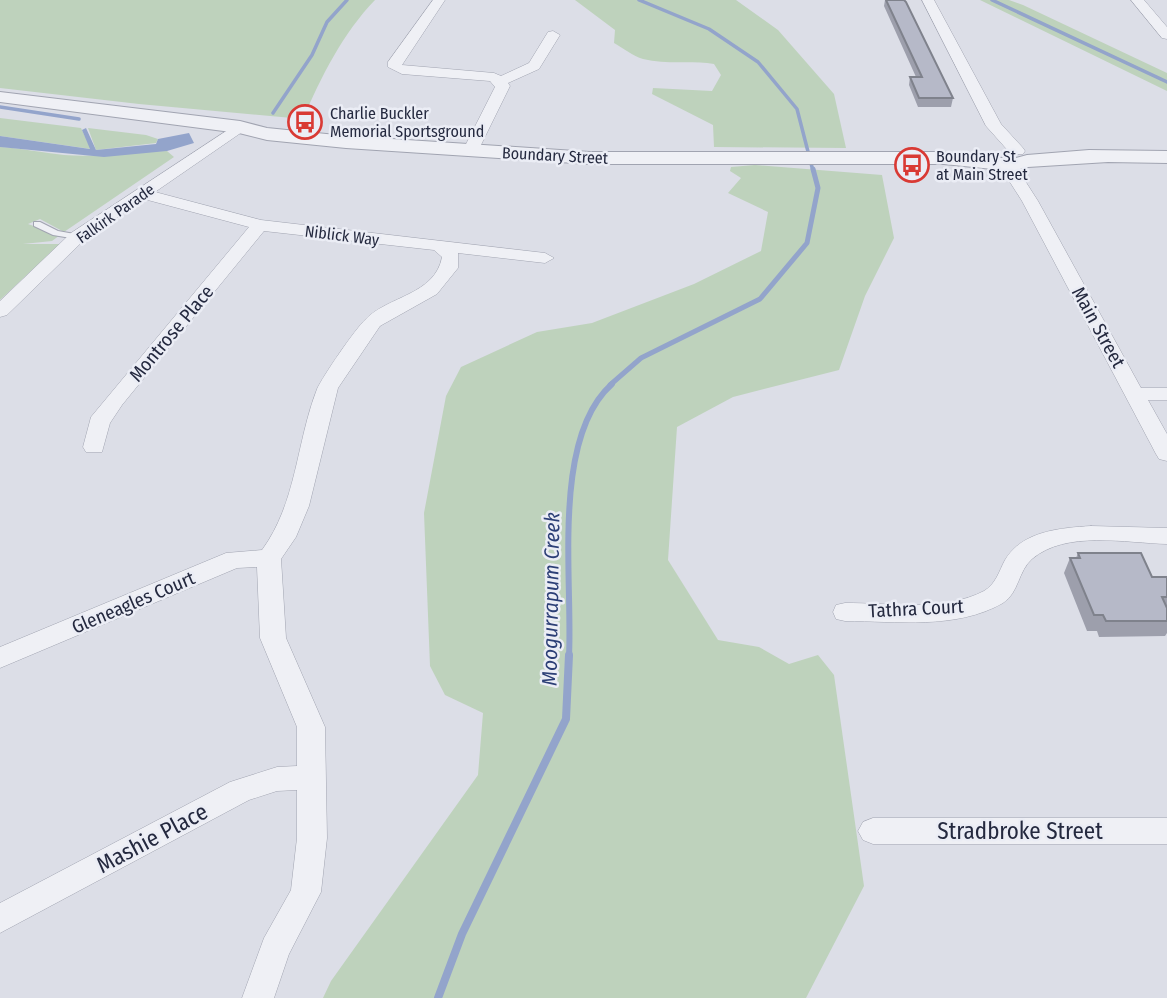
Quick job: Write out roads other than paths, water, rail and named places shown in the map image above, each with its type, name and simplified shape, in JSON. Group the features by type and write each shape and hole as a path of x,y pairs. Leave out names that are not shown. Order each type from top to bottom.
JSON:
{"street":[{"path":"439,0 395,62 395,67 402,70 494,77 500,81 503,86 473,146"},
{"name":"Main Street","path":"928,0 1011,157 1030,201 1167,454"},
{"path":"1137,0 1167,35"},
{"path":"500,81 539,64 553,35"},
{"name":"Boundary Street","path":"0,97 240,127 267,134 346,142 473,146 590,158 1167,157"},
{"name":"Falkirk Parade","path":"0,311 78,237 240,127"},
{"name":"Niblick Way","path":"143,194 260,225 545,258"},
{"name":"Montrose Place","path":"94,447 99,422 115,400 260,225"},
{"path":"258,998 275,949 306,892 313,838 312,727 274,638 269,558 284,537 298,506 328,388 373,322 430,290 449,268 451,256 441,247"},
{"path":"1135,394 1167,394"},
{"name":"Tathra Court","path":"845,612 942,611 974,605 995,596 1006,586 1019,557 1033,545 1052,538 1074,535 1167,536"},
{"name":"Gleneagles Court","path":"0,658 233,559 269,558"},
{"name":"Mashie Place","path":"0,919 240,791 277,779 311,778"},
{"name":"Stradbroke Street","path":"873,831 1167,831"}],"lane":[{"path":"37,224 56,233 78,237"}],"water":[{"path":"86,128 96,150 156,144 158,139 189,133 194,143 167,151 104,157 0,147 0,136 90,149 82,130"}],"waterway":[{"path":"273,113 312,55 327,22 347,0"},
{"name":"Moogurrapum Creek","path":"639,0 709,29 758,62 797,109 813,171"},
{"path":"992,0 1167,82"},
{"path":"0,107 79,119"},
{"name":"Moogurrapum Creek","path":"610,385 641,358 760,299 807,243 818,188 813,169"},
{"name":"Moogurrapum Creek","path":"569,655 568,551 573,474 580,439 593,408 612,384"},
{"name":"Moogurrapum Creek","path":"438,998 462,934 566,719 569,655"}],"place":[{"name":"Charlie Buckler Memorial Sportsground","path":"305,122"},
{"name":"Boundary St at Main Street","path":"912,165"}]}
